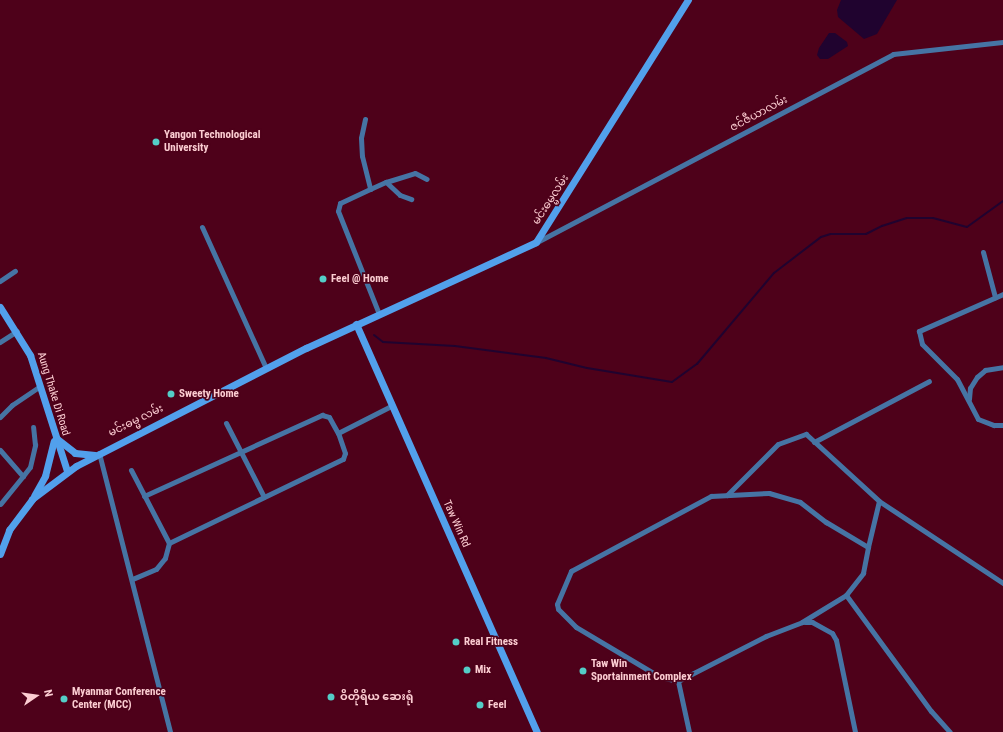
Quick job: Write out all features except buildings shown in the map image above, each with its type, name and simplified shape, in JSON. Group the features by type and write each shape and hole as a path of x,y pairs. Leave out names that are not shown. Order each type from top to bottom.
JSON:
{"main road":[{"name":"မင်းဓမ္မလမ်း","path":"356,324 536,242 688,0"},
{"name":"Aung Thake Di Road","path":"0,307 17,331 30,355 54,436 67,471"},
{"name":"မင်းဓမ္မ လမ်း","path":"0,554 9,530 32,499 67,471 97,454 266,368 356,324"},
{"name":"Taw Win Rd","path":"356,324 537,732"},
{"path":"54,436 75,453 97,454"},
{"path":"32,499 45,476 53,450 54,436"}],"street":[{"name":"ဇင်ဇီယာလမ်း","path":"536,242 893,54 1003,42"},
{"path":"366,120 361,138 362,156 370,189"},
{"path":"379,314 341,223 338,210 340,204 386,182 415,173 427,179"},
{"path":"386,182 400,195 411,199"},
{"path":"202,227 266,368"},
{"path":"983,252 995,297"},
{"path":"0,281 15,271"},
{"path":"1003,294 919,330 922,344 950,370 969,400 978,419 994,425 1003,425"},
{"path":"0,342 17,331"},
{"path":"969,400 970,388 977,376 985,370 1003,367"},
{"path":"814,442 929,381"},
{"path":"0,417 12,405 40,386"},
{"path":"338,433 392,406"},
{"path":"144,496 322,415 329,417 338,433 345,453 343,458 169,543"},
{"path":"226,423 264,497"},
{"path":"0,504 24,476 30,466 33,452 33,427"},
{"path":"727,495 778,444 806,434 879,501 1003,583"},
{"path":"0,450 24,476"},
{"path":"97,454 132,579 170,732"},
{"path":"130,470 169,543 165,558 156,569 132,579"},
{"path":"868,547 826,522 800,502 769,493 711,496 571,571 557,604 558,609 576,627 660,677 678,681 766,636 802,622 846,596 863,573 879,501"},
{"path":"846,596 930,711 950,732"},
{"path":"802,622 812,622 832,633 836,640 855,732"},
{"path":"678,681 689,732"}],"shaded area":[{"path":"841,0 897,0 877,34 864,39 838,17 837,10"},
{"path":"829,33 835,33 847,42 848,46 828,59 820,59 817,55 819,48"}],"waterway":[{"path":"374,335 383,342 455,346 546,358 587,368 672,382 697,364 774,273 821,237 831,234 866,234 882,226 907,218 933,218 967,227 1003,201"}],"place":[{"name":"Yangon Technological University","path":"156,142"},
{"name":"Feel @ Home","path":"323,279"},
{"name":"Sweety Home","path":"171,394"},
{"name":"Real Fitness","path":"456,642"},
{"name":"Mix","path":"467,670"},
{"name":"Taw Win Sportainment Complex","path":"583,671"},
{"name":"ဝိတိုရိယ ဆေးရုံ","path":"331,697"},
{"name":"Myanmar Conference Center (MCC)","path":"64,699"},
{"name":"Feel","path":"480,705"}]}
